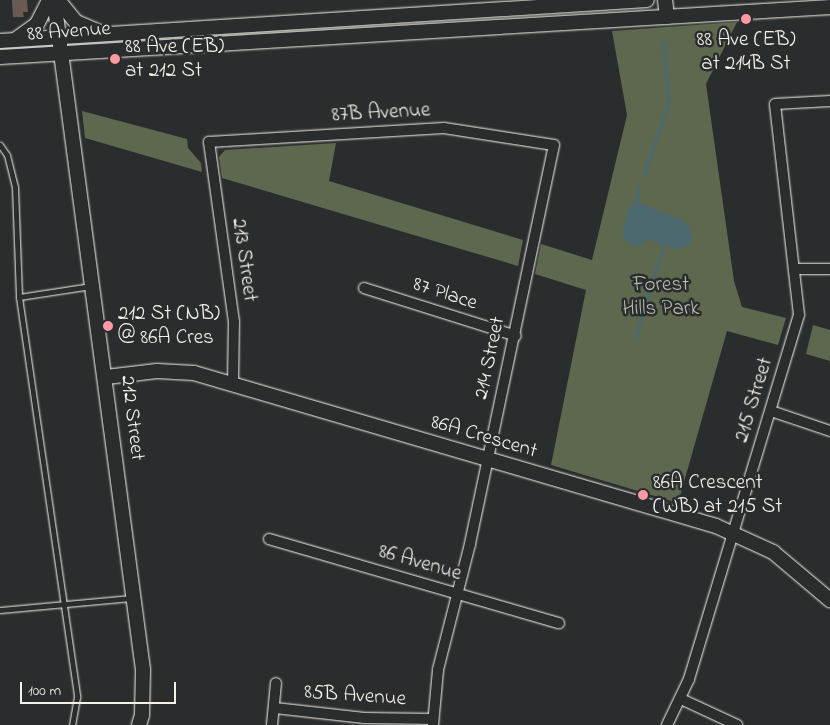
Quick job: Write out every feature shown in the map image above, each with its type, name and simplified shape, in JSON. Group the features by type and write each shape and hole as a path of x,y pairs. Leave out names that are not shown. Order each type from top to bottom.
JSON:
{"main road":[{"path":"16,40 36,24 49,0"},
{"path":"54,0 60,52"},
{"path":"58,0 76,22 108,34"},
{"name":"88 Avenue","path":"0,41 647,0"},
{"path":"665,0 667,17"},
{"name":"88 Avenue","path":"0,57 829,6"},
{"name":"212 Street","path":"60,52 106,377 143,670 142,715 139,725"},
{"name":"86A Crescent","path":"106,377 157,371 194,373 733,532 773,552 830,600"}],"street":[{"name":"215 Street","path":"667,725 681,699 799,315 796,269 775,104 830,101"},
{"name":"87B Avenue","path":"209,142 444,128 554,146"},
{"name":"213 Street","path":"209,142 234,322 233,383"},
{"name":"214 Street","path":"433,722 438,670 458,594 516,336 554,146"},
{"path":"796,269 830,269"},
{"name":"87 Place","path":"364,288 516,336"},
{"path":"771,411 830,430"},
{"name":"86 Avenue","path":"269,539 559,623"},
{"path":"272,725 276,683"},
{"path":"681,699 737,725"},
{"name":"85B Avenue","path":"275,708 364,718 433,722"}],"lane":[{"path":"0,145 7,154 15,187 20,297 66,604 77,697 72,725"},
{"path":"20,297 93,286"},
{"path":"0,610 134,598"}],"green space":[{"name":"Forest Hills Park","path":"737,22 706,84 734,281 742,307 786,318 778,345 727,331 678,503 551,465 586,290 535,274 541,244 592,260 627,115 612,31"},
{"path":"82,111 187,139 188,148 201,163 202,172 85,138"},
{"path":"336,143 329,181 523,240 518,266 222,178 219,157 225,150"},
{"path":"813,325 830,330 830,361 806,354"}],"water":[{"path":"638,202 683,221 691,230 692,240 685,247 675,249 649,240 637,246 627,243 622,234 632,203"}],"building":[{"path":"12,0 27,0 28,12 23,12 24,17 13,17"}],"waterway":[{"path":"644,175 669,101 663,41"},
{"path":"638,187 638,202"},
{"path":"635,337 663,246"}],"place":[{"name":"88 Ave (EB) at 214B St","path":"746,19"},
{"name":"88 Ave (EB) at 212 St","path":"115,59"},
{"name":"212 St (NB) @ 86A Cres","path":"108,326"},
{"name":"86A Crescent (WB) at 215 St","path":"643,495"}]}
